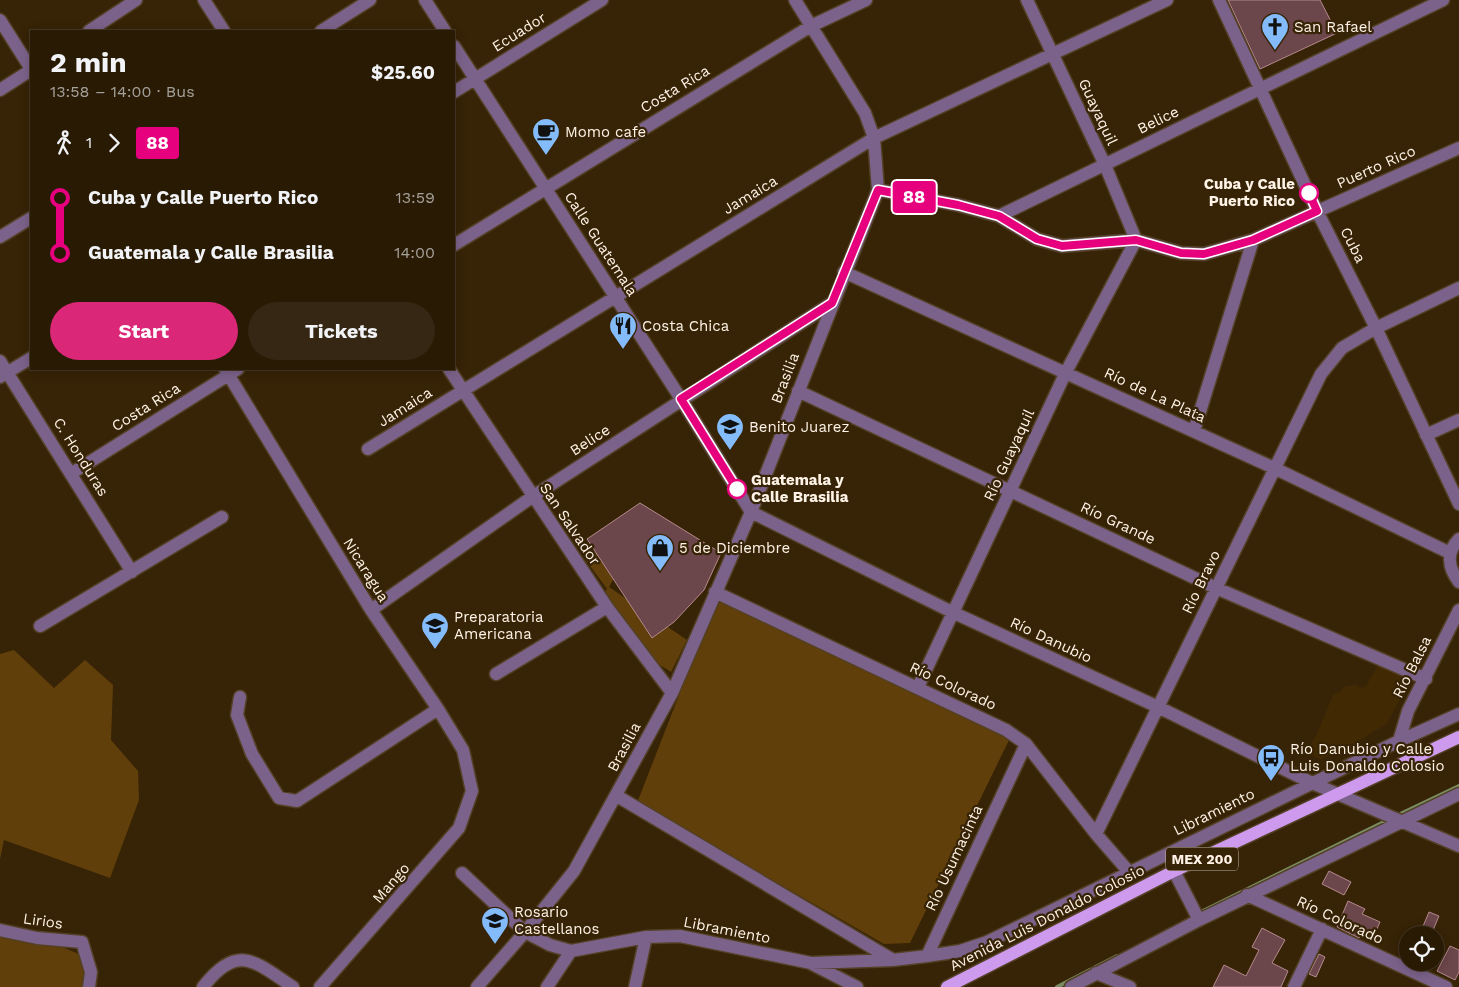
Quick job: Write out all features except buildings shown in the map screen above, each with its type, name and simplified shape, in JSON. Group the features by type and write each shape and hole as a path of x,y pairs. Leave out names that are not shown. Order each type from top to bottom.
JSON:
{"main road":[{"name":"Avenida Luis Donaldo Colosio","path":"947,987 1174,871 1340,795 1459,737"}],"street":[{"path":"91,30 136,0"},
{"path":"204,0 223,30"},
{"path":"323,30 370,0"},
{"path":"426,0 444,30"},
{"name":"Ecuador","path":"455,91 602,0"},
{"name":"Brasilia","path":"477,987 525,932 574,871 617,796 672,692 751,512 844,272 878,190 874,138 865,113 795,0"},
{"name":"Costa Rica","path":"455,244 547,190 635,132 811,26 866,0"},
{"name":"Guayaquil","path":"1027,0 1105,165 1136,240"},
{"name":"Jamaica","path":"368,450 874,138 1167,0"},
{"name":"Cuba","path":"1219,0 1317,211 1376,328 1459,504"},
{"name":"Belice","path":"999,216 1443,0"},
{"path":"0,20 30,68"},
{"name":"Calle Guatemala","path":"455,48 681,399 751,512"},
{"path":"0,90 30,71"},
{"name":"Puerto Rico","path":"1136,240 1181,253 1204,254 1253,240 1459,148"},
{"path":"878,190 958,205 999,216 1037,239 1062,246 1136,240"},
{"path":"0,237 30,219"},
{"name":"Río Guayaquil","path":"918,688 1066,372 1136,240"},
{"path":"1194,431 1253,240"},
{"name":"Río de La Plata","path":"844,272 1274,468 1450,553"},
{"path":"1376,328 1459,288"},
{"name":"Belice","path":"372,610 532,497 832,303"},
{"name":"Río Bravo","path":"1096,834 1274,468 1322,374 1342,348 1376,328"},
{"path":"4,375 30,359"},
{"name":"C. Honduras","path":"0,361 4,375 72,473 132,572"},
{"name":"San Salvador","path":"449,370 607,607 672,692"},
{"name":"Costa Rica","path":"72,473 230,371"},
{"name":"Nicaragua","path":"230,371 372,610 438,709 462,750 472,790"},
{"name":"Río Grande","path":"798,391 1216,588 1426,679"},
{"path":"1426,435 1459,420"},
{"name":"Río Danubio","path":"751,512 952,612 1158,707 1312,783 1403,820"},
{"path":"40,626 222,517"},
{"path":"1459,539 1450,553 1452,573 1459,582"},
{"name":"Río Colorado","path":"715,592 1006,730 1026,744 1096,834 1129,872"},
{"path":"496,674 607,607"},
{"name":"Río Balsa","path":"1398,741 1408,711 1426,679 1459,610"},
{"path":"240,697 237,714 252,754 279,798 297,801 438,709"},
{"name":"Libramiento","path":"927,956 960,951 987,942 1398,741 1459,714"},
{"name":"Río Usumacinta","path":"927,956 1026,744"},
{"name":"Mango","path":"320,987 459,828 472,790"},
{"path":"1072,987 1198,918 1459,794"},
{"name":"Brasilia","path":"617,796 893,960"},
{"path":"1403,820 1459,846"},
{"path":"1174,871 1198,918"},
{"name":"Libramiento","path":"462,873 525,932 550,946 571,951 646,937 680,936 811,963 893,960"},
{"name":"Río Colorado","path":"1247,896 1446,987"},
{"path":"1294,987 1322,929"},
{"name":"Lirios","path":"0,930 37,938 82,942 91,972 89,987"},
{"path":"635,987 646,937"},
{"path":"547,987 571,951"},
{"path":"893,960 927,956"},
{"path":"203,987 231,962 241,959 252,960 293,987"},
{"path":"811,963 856,987"},
{"path":"1096,973 1130,987"}],"shaded area":[{"path":"609,543 625,558 609,587 687,640 671,672 652,660 603,594 607,589 585,559"},
{"path":"716,600 1011,736 910,943 884,944 637,803"},
{"path":"14,650 54,688 85,660 113,685 111,740 138,771 139,800 110,878 4,840 0,859 0,654"},
{"path":"1381,660 1414,675 1386,724 1346,749 1330,756 1320,759 1305,752 1316,736 1333,695 1341,691 1343,687 1355,685 1361,688 1366,686"},
{"path":"0,935 62,947 79,954 85,971 82,987 0,987"}],"waterway":[{"path":"1396,816 1459,786"},
{"path":"1201,912 1390,819"},
{"path":"1057,987 1117,956"}],"bus line":[{"name":"88","path":"737,489 681,399 832,303 878,190 958,205 999,216 1037,239 1062,246 1136,240 1181,253 1204,254 1253,240 1317,211 1309,193"}],"place":[{"name":"San Rafael","path":"1275,51"},
{"name":"Momo cafe","path":"546,156"},
{"name":"Cuba y Calle Puerto Rico","path":"1309,193"},
{"name":"Costa Chica","path":"623,350"},
{"name":"Benito Juarez","path":"730,451"},
{"name":"Guatemala y Calle Brasilia","path":"737,489"},
{"name":"5 de Diciembre","path":"660,572"},
{"name":"Preparatoria Americana","path":"435,650"},
{"name":"Río Danubio y Calle Luis Donaldo Colosio","path":"1271,782"},
{"name":"Rosario Castellanos","path":"495,945"}]}
